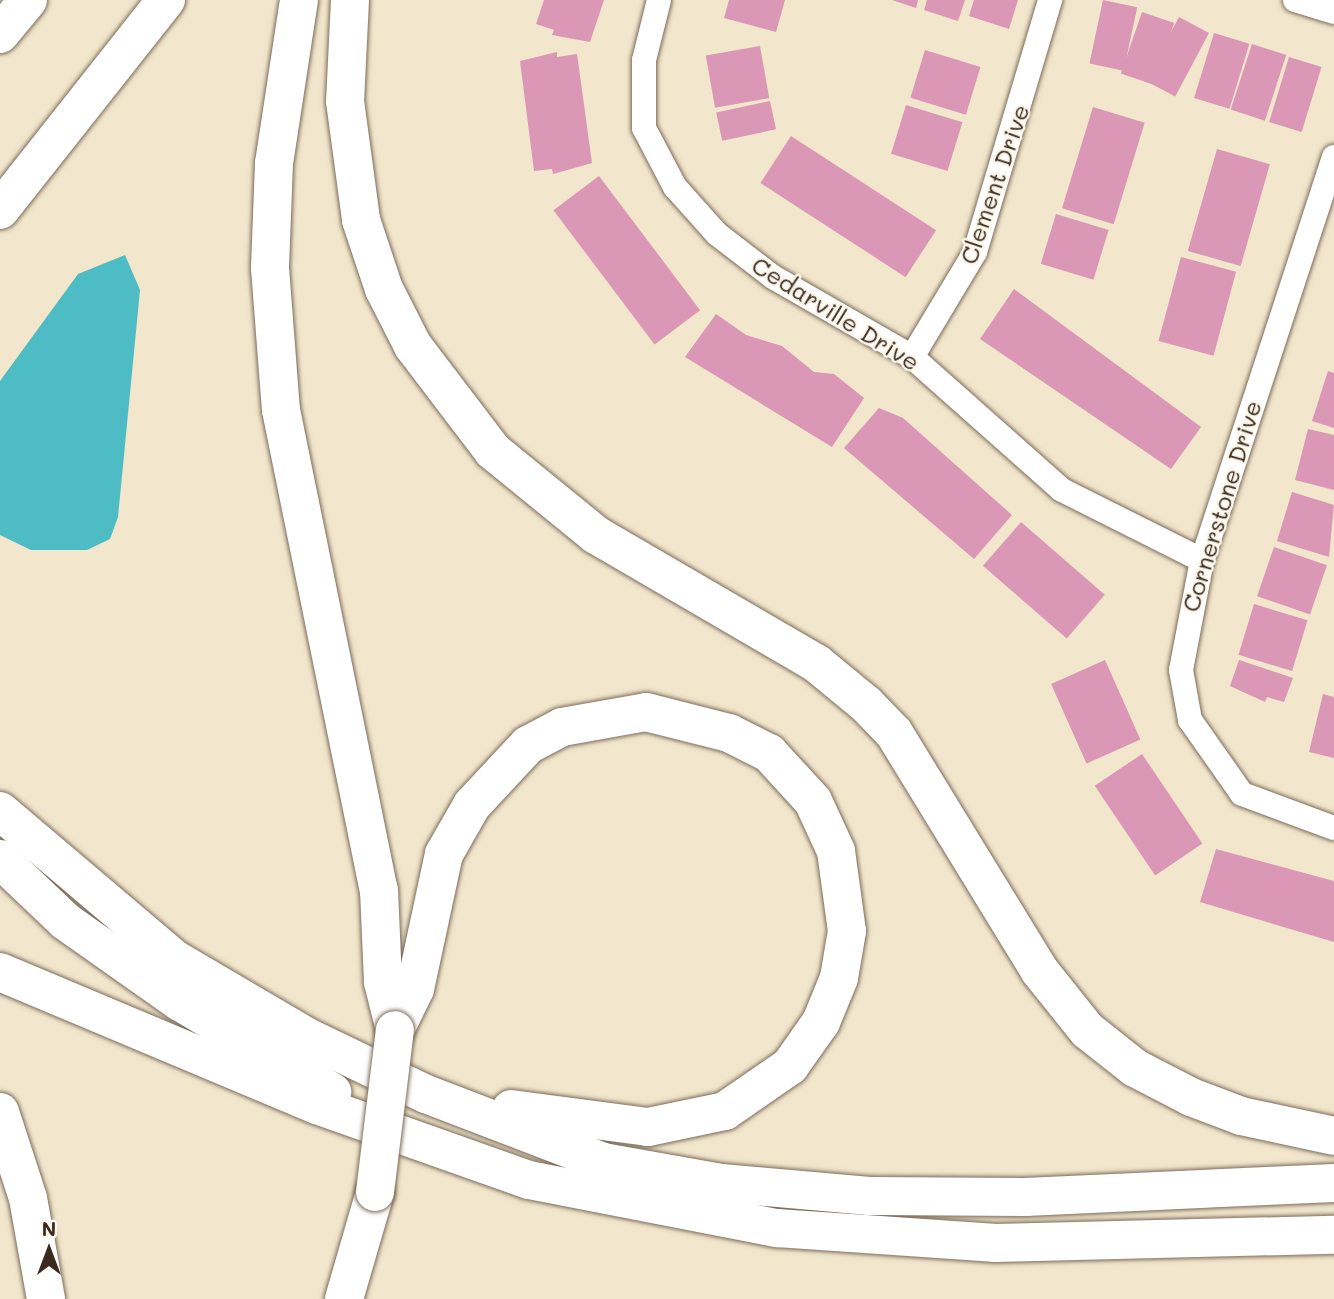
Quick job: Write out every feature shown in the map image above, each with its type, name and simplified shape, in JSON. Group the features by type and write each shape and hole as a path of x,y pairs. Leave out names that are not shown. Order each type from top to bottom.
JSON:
{"highway":[{"path":"0,34 28,0"},
{"path":"0,210 166,0"},
{"path":"299,0 273,189 270,268 281,410 374,864 383,982 396,1030"},
{"path":"350,0 345,101 361,220 384,289 413,346 493,452 596,535 816,663 866,704 894,733 1039,970 1087,1030 1135,1068 1191,1097 1241,1116 1334,1136"},
{"path":"344,1299 375,1192 396,1030 415,989 444,854 472,805 528,745 573,724 646,712 729,733 769,753 813,802 844,888 847,931 839,978 821,1021 790,1066 755,1094 724,1111 648,1127 426,1094"},
{"path":"0,811 176,960 307,1037 426,1094 603,1162 734,1184 869,1196 1025,1197 1334,1183"},
{"path":"0,859 65,921 180,1002 384,1125"},
{"path":"0,972 317,1105 384,1125 529,1180 777,1228 996,1243 1334,1235"},
{"path":"0,1112 28,1198 46,1299"}],"street":[{"name":"Cedarville Drive","path":"659,0 643,60 644,128 675,187 717,234 773,278 912,356 1062,490 1202,560"},
{"name":"Clement Drive","path":"912,356 975,253 1050,0"},
{"path":"1295,0 1334,12"},
{"name":"Cornerstone Drive","path":"1334,157 1202,560 1181,670 1190,720 1242,794 1334,828"}],"water":[{"path":"125,255 140,290 118,517 110,539 87,550 31,550 0,535 0,381 78,274"}],"building":[{"path":"544,0 604,0 590,42 552,35 554,30 536,24"},
{"path":"729,0 785,0 776,32 724,18"},
{"path":"892,0 918,0 916,8"},
{"path":"927,0 965,0 958,21 924,10"},
{"path":"974,0 1018,0 1009,29 969,16"},
{"path":"1103,0 1137,7 1124,71 1089,64"},
{"path":"1142,12 1174,23 1153,85 1121,73"},
{"path":"1179,17 1209,33 1175,97 1145,81"},
{"path":"1214,33 1249,44 1230,109 1194,98"},
{"path":"1252,44 1286,55 1265,121 1231,110"},
{"path":"760,46 769,98 715,108 706,56"},
{"path":"925,50 980,67 966,115 910,98"},
{"path":"557,52 557,57 577,54 592,163 553,174 552,169 534,171 520,61"},
{"path":"1289,57 1322,67 1302,132 1269,122"},
{"path":"770,101 776,129 722,141 716,112"},
{"path":"906,105 962,122 948,171 891,154"},
{"path":"1093,107 1145,123 1114,224 1062,208"},
{"path":"791,136 936,230 906,277 761,183"},
{"path":"1217,149 1270,164 1241,266 1188,251"},
{"path":"599,176 700,310 655,344 553,210"},
{"path":"1056,214 1109,230 1093,280 1041,264"},
{"path":"1181,257 1236,272 1214,356 1158,341"},
{"path":"1014,289 1201,427 1171,469 980,339"},
{"path":"716,314 746,335 782,346 814,372 834,374 864,398 832,447 685,357"},
{"path":"1328,371 1334,373 1334,428 1312,421"},
{"path":"879,408 903,418 1012,515 974,559 844,448"},
{"path":"1308,429 1334,435 1334,490 1295,480"},
{"path":"1292,492 1334,505 1329,557 1277,541"},
{"path":"1021,522 1105,595 1067,639 983,566"},
{"path":"1274,547 1327,565 1310,614 1257,596"},
{"path":"1254,604 1308,620 1292,671 1239,655"},
{"path":"1105,660 1140,739 1086,763 1051,684"},
{"path":"1239,660 1293,678 1284,702 1267,697 1265,702 1230,686"},
{"path":"1323,694 1334,697 1334,758 1309,752"},
{"path":"1142,754 1202,844 1155,875 1095,786"},
{"path":"1216,849 1334,881 1334,942 1200,902"}]}
